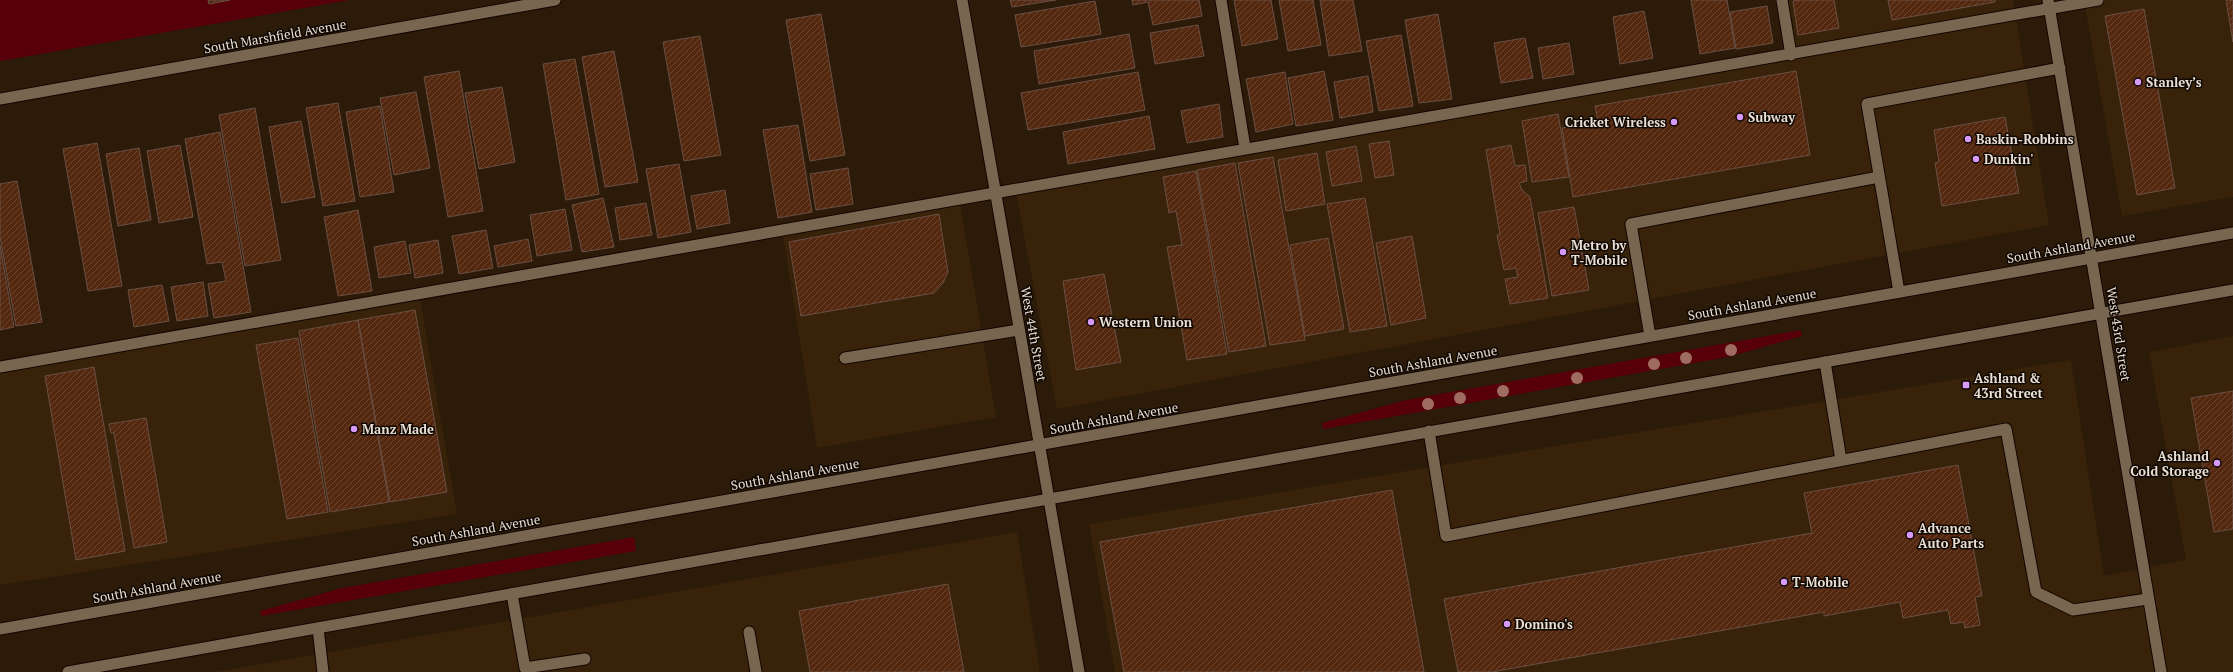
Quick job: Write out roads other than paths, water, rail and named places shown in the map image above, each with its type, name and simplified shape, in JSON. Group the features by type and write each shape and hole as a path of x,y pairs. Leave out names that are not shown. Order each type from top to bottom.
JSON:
{"main road":[{"name":"South Marshfield Avenue","path":"0,99 555,0"},
{"name":"West 44th Street","path":"962,0 1079,672"},
{"path":"1221,0 1245,148"},
{"path":"1782,0 1791,54"},
{"path":"0,366 1791,54 2049,4 2098,0"},
{"name":"West 43rd Street","path":"2049,4 2102,313 2160,672"},
{"path":"1899,292 1867,104 2060,68"},
{"path":"1650,336 1631,224 1879,177"},
{"name":"South Ashland Avenue","path":"0,630 2233,233"},
{"path":"68,672 2233,290"},
{"path":"845,358 1019,330"},
{"path":"1825,362 1841,460"},
{"path":"1429,431 1446,536 2006,429 2036,592 2073,610 2148,599"},
{"path":"512,594 525,668 585,659"},
{"path":"318,628 322,672"},
{"path":"749,632 756,672"}],"place":[{"name":"Stanley’s","path":"2138,82"},
{"name":"Subway","path":"1740,117"},
{"name":"Cricket Wireless","path":"1674,122"},
{"name":"Baskin-Robbins","path":"1968,139"},
{"name":"Dunkin'","path":"1976,159"},
{"name":"Metro by T-Mobile","path":"1563,252"},
{"name":"Western Union","path":"1091,322"},
{"name":"Ashland & 43rd Street","path":"1966,385"},
{"name":"Manz Made","path":"354,429"},
{"name":"Ashland Cold Storage","path":"2217,463"},
{"name":"Advance Auto Parts","path":"1910,535"},
{"name":"T-Mobile","path":"1784,582"},
{"name":"Domino's","path":"1507,624"}]}
